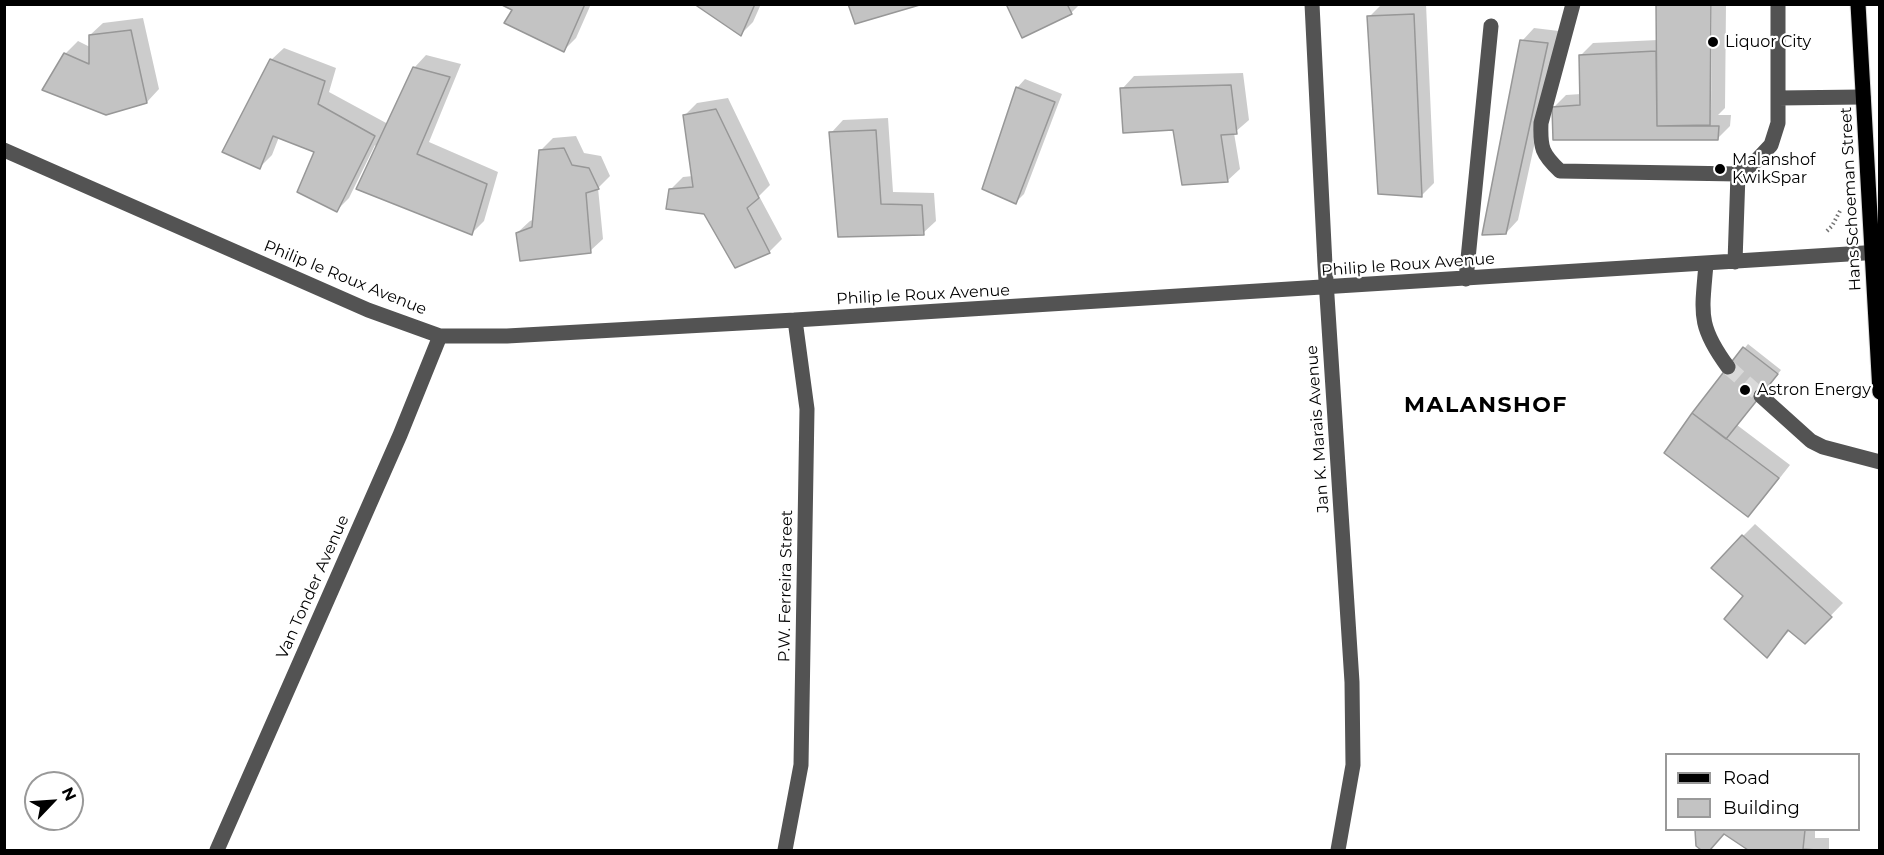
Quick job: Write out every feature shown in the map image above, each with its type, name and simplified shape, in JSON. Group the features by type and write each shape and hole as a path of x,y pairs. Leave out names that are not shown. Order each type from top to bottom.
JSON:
{"main road":[{"name":"Hans Schoeman Street","path":"1858,4 1876,252 1880,392"}],"street":[{"name":"Jan K. Marais Avenue","path":"1312,4 1326,288 1352,682 1353,765 1338,850"},
{"path":"1574,4 1541,123 1540,143 1546,158 1560,171 1738,174 1755,162 1771,145 1778,123 1778,4"},
{"path":"1466,279 1491,26"},
{"path":"1778,98 1863,97"},
{"name":"Philip le Roux Avenue","path":"4,150 368,310 440,336 507,336 795,320 1876,252"},
{"path":"1735,262 1738,174"},
{"path":"1706,264 1702,314 1713,347 1728,367"},
{"name":"P.W. Ferreira Street","path":"785,850 801,765 802,742 807,409 795,320"},
{"name":"Van Tonder Avenue","path":"217,850 400,435 440,336"},
{"path":"1761,396 1796,429 1823,447 1880,462"}],"building":[{"path":"500,4 585,4 564,52 504,23 512,10"},
{"path":"694,4 755,4 741,36"},
{"path":"848,4 923,4 855,24"},
{"path":"1006,4 1067,4 1072,14 1022,38"},
{"path":"1656,4 1711,4 1710,125 1657,126"},
{"path":"1414,14 1422,197 1378,194 1367,16"},
{"path":"131,30 147,103 106,115 42,90 64,53 89,64 89,35"},
{"path":"1520,40 1548,43 1506,234 1482,235"},
{"path":"1656,51 1657,126 1719,126 1718,140 1553,140 1552,107 1580,105 1579,55"},
{"path":"270,59 325,81 318,104 375,136 337,212 297,192 314,152 273,136 260,169 222,152"},
{"path":"413,67 450,77 417,154 487,184 472,235 356,189"},
{"path":"1231,85 1237,134 1221,135 1228,182 1182,185 1173,130 1123,133 1120,88"},
{"path":"1016,87 1055,102 1016,204 982,189"},
{"path":"716,109 759,198 747,208 770,253 735,268 704,214 666,209 669,189 693,187 683,115"},
{"path":"876,130 881,204 922,205 924,235 838,237 829,132"},
{"path":"564,148 572,165 589,168 599,189 586,193 591,253 520,261 516,233 532,227 539,150"},
{"path":"1743,347 1778,374 1726,439 1692,413"},
{"path":"1692,413 1779,478 1748,517 1664,453"},
{"path":"1742,535 1832,617 1805,644 1788,630 1767,658 1724,619 1743,596 1711,568"},
{"path":"1695,831 1805,831 1803,849 1817,850 1748,850 1724,834 1710,850 1701,850 1696,846"}],"tunnel":[{"path":"1728,367 1761,396"}],"place":[{"name":"Liquor City","path":"1713,42"},
{"name":"Malanshof KwikSpar","path":"1720,169"},
{"name":"Astron Energy","path":"1745,390"}],"district":[{"name":"MALANSHOF","path":"1486,406"}]}
